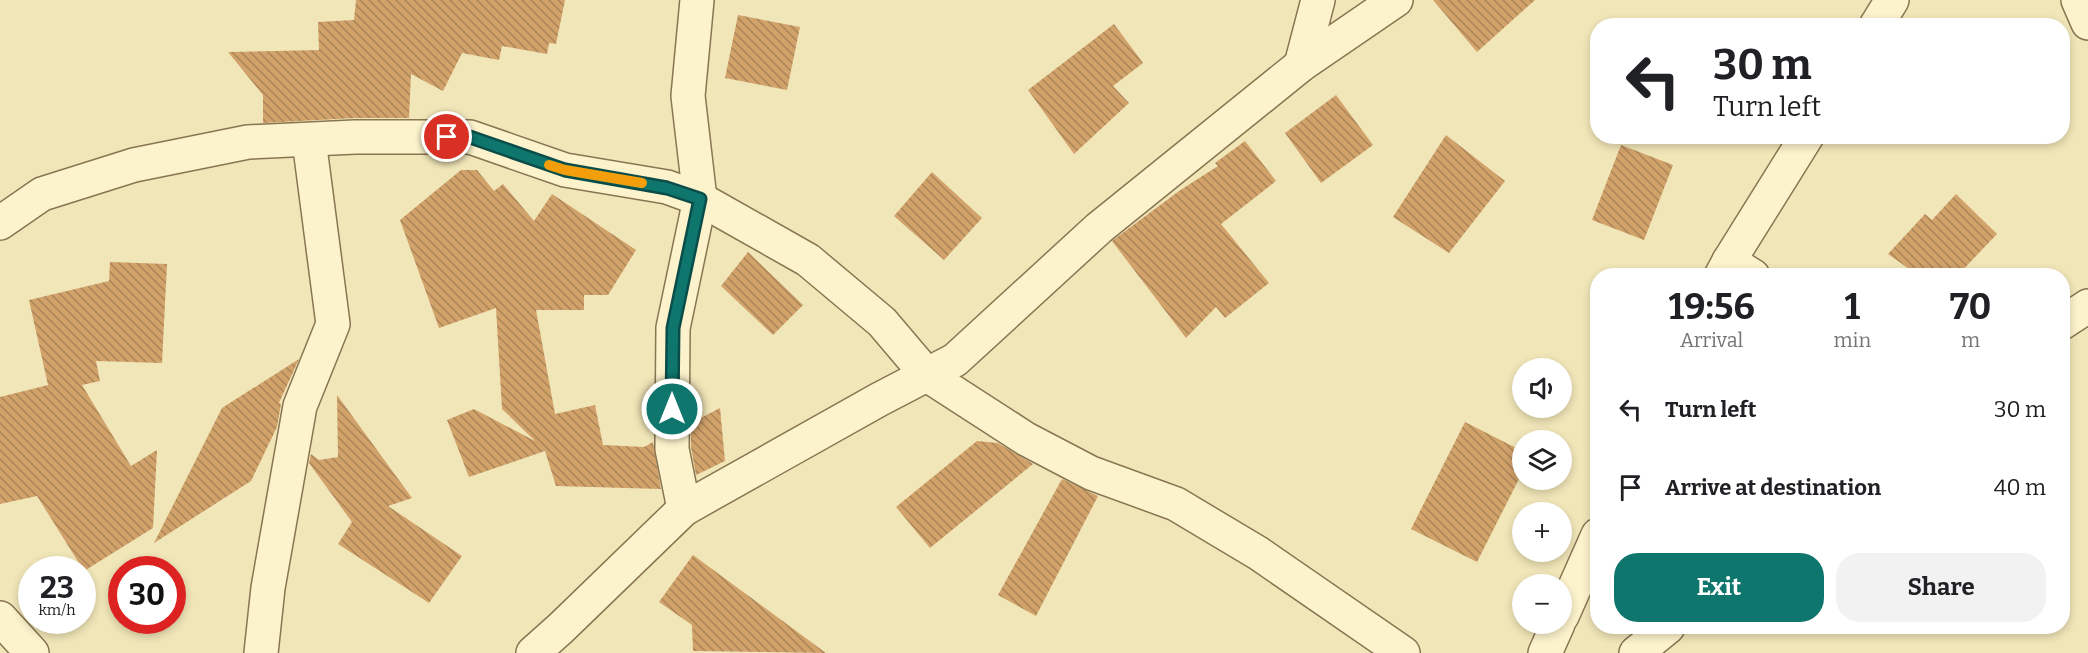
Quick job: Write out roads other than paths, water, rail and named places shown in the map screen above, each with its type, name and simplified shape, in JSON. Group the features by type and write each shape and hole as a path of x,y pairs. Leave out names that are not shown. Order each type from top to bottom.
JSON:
{"street":[{"path":"684,509 672,449 673,328 700,199 688,96 697,0"},
{"path":"1301,65 1318,0"},
{"path":"533,653 684,509 880,399 955,360 1099,228 1301,65 1396,0"},
{"path":"2078,0 2088,23"},
{"path":"0,223 42,194 134,165 248,142 355,137 470,137 565,170 667,188 700,199 808,260 882,322 927,375 1026,439 1082,468 1176,504 1258,553 1403,653"},
{"path":"261,653 268,588 300,406 333,324 309,140"},
{"path":"1736,268 1803,144"},
{"path":"2070,317 2088,306"},
{"path":"1572,594 1590,553"},
{"path":"0,618 32,653"},
{"path":"1545,653 1554,634"},
{"path":"1635,653 1659,634"}]}
